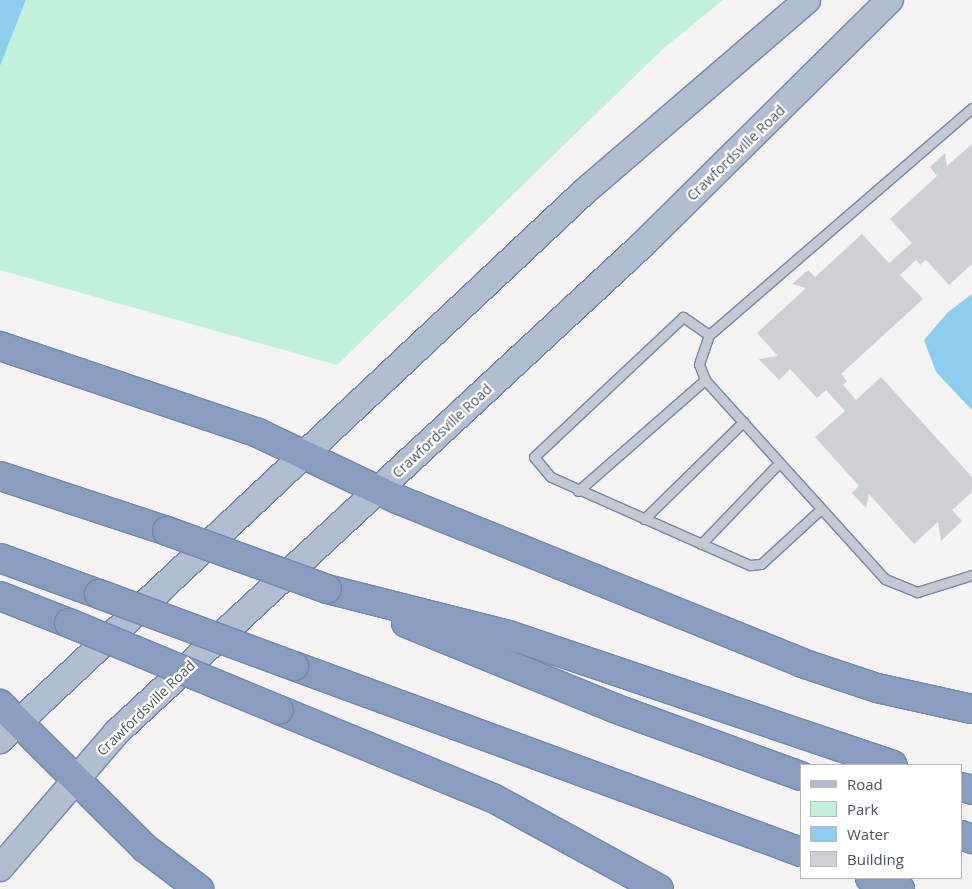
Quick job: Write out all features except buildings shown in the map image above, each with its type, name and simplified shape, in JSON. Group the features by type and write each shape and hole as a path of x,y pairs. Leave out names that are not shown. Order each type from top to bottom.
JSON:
{"highway":[{"path":"0,346 215,416 378,490 802,663 895,693 972,709"},
{"path":"0,476 167,531 327,589 614,708 800,776"},
{"path":"0,558 800,852"},
{"path":"327,589 509,634 890,764"},
{"path":"0,596 492,798 659,889"},
{"path":"6,721 77,777 145,848 199,889"},
{"path":"873,879 900,889"}],"main road":[{"path":"6,721 301,456 584,192 807,0"},
{"name":"Crawfordsville Road","path":"0,868 116,733 641,246 890,0"}],"lane":[{"path":"972,108 709,335 700,354 705,380 821,509 892,584 917,592 972,574"},
{"path":"709,335 683,317 534,452 546,474 701,544 756,566 821,509"},
{"path":"578,490 705,380"},
{"path":"644,519 743,422"},
{"path":"701,544 779,463"}],"green space":[{"path":"26,0 723,0 664,48 337,365 0,270 0,66"}],"water":[{"path":"0,0 26,0 0,66"},
{"path":"972,294 972,410 936,372 924,340 948,312"}]}
